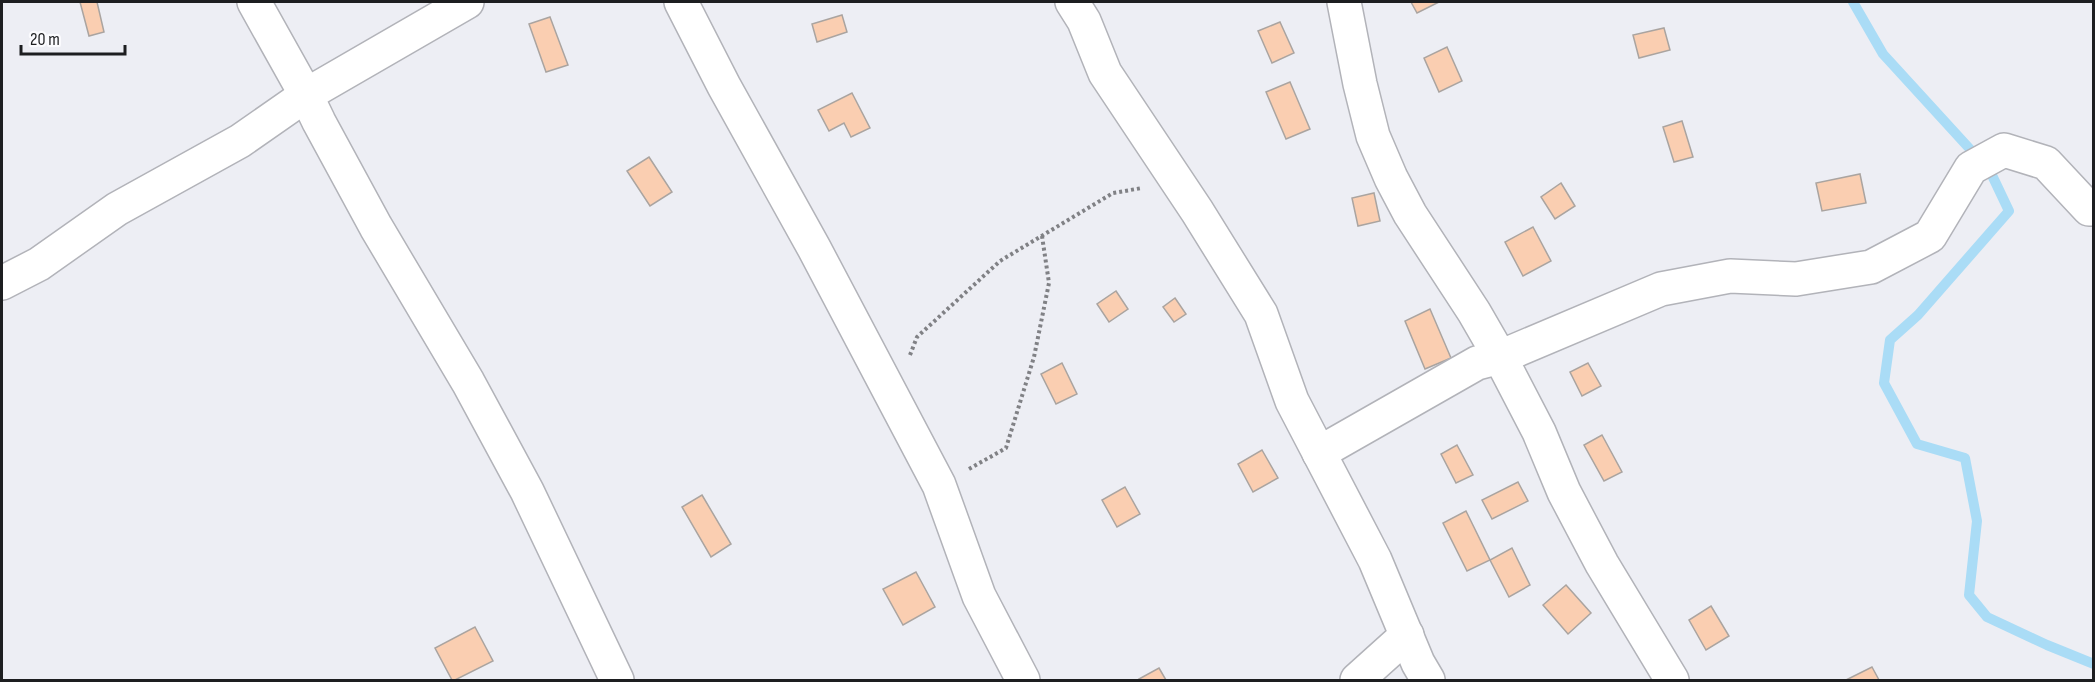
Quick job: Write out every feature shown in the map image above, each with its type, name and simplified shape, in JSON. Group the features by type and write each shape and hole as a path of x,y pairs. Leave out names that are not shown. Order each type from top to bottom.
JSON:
{"street":[{"path":"254,2 306,94 376,227 468,382 527,491 617,681"},
{"path":"2,283 39,264 117,209 240,141 306,94 467,2"},
{"path":"681,2 724,87 814,248 939,485 979,596 1023,681"},
{"path":"1072,2 1084,21 1106,73 1261,314 1292,401 1375,560 1418,663 1428,681"},
{"path":"1344,2 1373,136 1391,178 1410,214 1474,312 1500,357 1539,432 1564,492 1596,554 1672,681"},
{"path":"1319,453 1477,363 1500,357 1661,289 1730,276 1796,279 1871,267 1930,236 1971,168 2004,150 2046,163 2089,209 2094,209"},
{"path":"1357,681 1407,635"}],"path":[{"path":"894,398 917,337 1000,261 1113,194 1178,182"},
{"path":"939,485 1006,448 1034,357 1049,283 1042,236"}],"building":[{"path":"80,2 97,2 104,32 89,36"},
{"path":"1411,2 1439,2 1417,13"},
{"path":"842,15 847,32 817,42 812,24"},
{"path":"550,17 568,65 546,72 529,24"},
{"path":"1280,22 1294,53 1272,63 1258,31"},
{"path":"1664,28 1670,50 1639,58 1633,35"},
{"path":"1447,47 1462,81 1439,92 1424,58"},
{"path":"1290,82 1310,129 1286,139 1266,92"},
{"path":"852,93 870,128 851,137 844,123 829,131 818,110"},
{"path":"1682,121 1693,157 1674,162 1663,127"},
{"path":"649,157 672,192 650,206 627,171"},
{"path":"1860,174 1866,203 1822,211 1816,183"},
{"path":"1561,183 1575,206 1555,219 1541,197"},
{"path":"1374,193 1380,221 1358,226 1352,198"},
{"path":"1533,227 1551,261 1523,276 1505,242"},
{"path":"1116,291 1128,309 1109,322 1097,304"},
{"path":"1175,298 1186,314 1174,322 1163,307"},
{"path":"1430,309 1451,358 1425,369 1405,321"},
{"path":"1062,363 1077,394 1056,404 1041,374"},
{"path":"1588,363 1601,386 1582,396 1570,372"},
{"path":"1602,435 1622,472 1604,481 1584,445"},
{"path":"1457,445 1473,475 1456,483 1441,454"},
{"path":"1262,450 1278,478 1253,492 1238,464"},
{"path":"1518,482 1528,501 1492,519 1482,500"},
{"path":"1125,487 1140,514 1117,527 1102,500"},
{"path":"702,495 731,544 711,557 682,507"},
{"path":"1466,511 1490,560 1467,571 1443,523"},
{"path":"1512,548 1530,585 1509,597 1490,560"},
{"path":"916,572 935,607 903,625 883,589"},
{"path":"1566,585 1591,613 1568,634 1543,605"},
{"path":"1711,606 1729,636 1706,650 1689,620"},
{"path":"475,627 493,661 452,680 435,648"},
{"path":"1872,667 1879,680 1846,680"},
{"path":"1159,668 1166,680 1139,679"}],"waterway":[{"path":"1853,2 1883,54 1990,171 2009,211 1918,315 1890,340 1884,383 1917,444 1965,458 1977,521 1969,595 1987,617 2094,664"}]}
